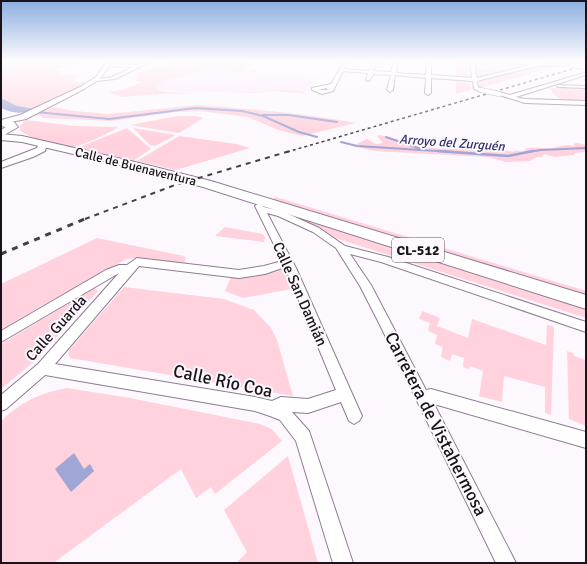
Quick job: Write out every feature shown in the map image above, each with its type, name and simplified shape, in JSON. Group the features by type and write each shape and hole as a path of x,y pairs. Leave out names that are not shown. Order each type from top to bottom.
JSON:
{"highway":[{"path":"1,123 10,124 12,128 1,136"}],"main road":[{"path":"1,123 25,116 83,87"},
{"path":"12,128 25,116"},
{"name":"Calle de Buenaventura","path":"12,128 22,139"},
{"name":"Calle de Buenaventura","path":"1,136 22,139 157,170 250,197"},
{"path":"18,159 36,149 39,144 43,147 30,156"},
{"path":"1,165 30,156 66,149"},
{"name":"CL-512","path":"250,197 586,302"}],"street":[{"path":"428,87 428,93"},
{"path":"476,87 481,90 525,100 586,103"},
{"path":"511,97 542,87"},
{"name":"Calle San Damián","path":"250,197 262,210 288,263 354,416"},
{"name":"Carretera de Vistahermosa","path":"262,210 281,214 316,230 341,248 365,285"},
{"path":"341,248 372,255 586,327"},
{"name":"Carretera de Vistahermosa","path":"372,255 362,256 356,263 365,285 506,563"},
{"path":"134,265 239,274 265,270 288,263"},
{"name":"Calle Guarda","path":"1,337 110,273 134,265"},
{"name":"Calle Guarda","path":"1,404 43,368 134,265"},
{"name":"Calle Río Coa","path":"43,368 226,398 274,409 285,415 303,438 343,563"},
{"path":"274,409 281,404 308,406 344,394"},
{"path":"422,397 431,396 586,440"}],"shaded area":[{"path":"1,87 78,87 35,109 17,106 1,98"},
{"path":"129,87 156,87 158,90 177,93 289,90 308,94 274,91 256,93 160,94 122,97 109,92"},
{"path":"156,87 310,87 307,92 274,90 255,92 182,92 158,89"},
{"path":"456,87 471,87 471,90 456,94"},
{"path":"548,88 586,89 586,102 561,101"},
{"path":"197,105 297,114 356,123 302,136 278,130 248,117 200,111 175,112 112,121 42,118 42,116 33,115 54,107 74,111 108,114"},
{"path":"177,116 196,116 203,118 179,133 130,125"},
{"path":"26,120 75,126 118,127 86,143 67,147 44,142 24,133 20,130 20,126"},
{"path":"127,128 151,149 134,160 77,148"},
{"path":"133,128 176,135 155,146 150,145"},
{"path":"380,135 430,148 470,149 477,146 483,150 498,149 514,152 513,151 526,151 525,149 529,148 553,148 566,145 575,146 573,144 577,143 586,145 586,152 555,157 544,154 542,157 537,157 530,161 506,162 488,157 375,151 353,146 367,139 376,144 383,143 377,136"},
{"path":"179,136 236,144 250,148 176,170 137,161"},
{"path":"276,197 586,291 586,297 274,201 273,199"},
{"path":"287,212 586,307 586,318 335,238 286,214"},
{"path":"225,227 263,234 266,239 264,239 265,242 215,236"},
{"path":"97,238 184,256 186,258 184,263 137,258 127,259 1,330 1,284"},
{"path":"288,268 296,288 243,298 225,291 231,277 245,277"},
{"path":"124,287 224,299 254,310 271,328 277,340 293,396 70,358 68,354 70,349"},
{"path":"95,288 98,291 36,360 1,389 1,344"},
{"path":"422,311 440,318 437,326 468,338 472,319 546,345 547,325 554,327 551,415 545,413 545,387 504,376 502,402 479,396 483,371 470,366 469,369 463,367 464,358 452,354 450,361 441,357 443,347 435,344 437,335 428,331 430,323 419,319"},
{"path":"567,351 573,353 574,356 586,360 586,426 569,419"},
{"path":"67,388 130,398 260,424 272,429 282,441 215,494 211,487 196,498 181,469 56,561 56,563 1,563 1,421 8,414 31,399"},
{"path":"288,456 318,563 236,563 247,552 224,510"}],"water":[{"path":"1,98 17,106 35,109 26,112 10,111 1,108"},
{"path":"74,453 84,469 90,464 94,471 71,492 55,469"}],"waterway":[{"name":"Arroyo del Zurguén","path":"36,112 109,119 195,108 242,111 263,116 299,132 317,137"},
{"path":"263,115 288,115 337,122"},
{"path":"386,137 421,149"},
{"name":"Arroyo del Zurguén","path":"341,142 357,146 445,152"},
{"name":"Arroyo del Zurguén","path":"528,152 586,148"},
{"name":"Arroyo del Zurguén","path":"438,151 445,152"},
{"name":"Arroyo del Zurguén","path":"528,152 533,151"},
{"name":"Arroyo del Zurguén","path":"445,152 453,152"},
{"name":"Arroyo del Zurguén","path":"445,152 508,156 528,152"}],"railway":[{"path":"287,152 509,87"},
{"path":"85,219 175,185 290,151"},
{"path":"1,254 87,218"}]}
